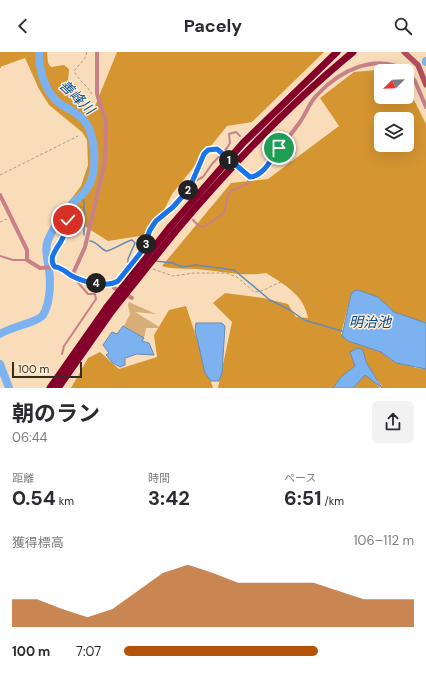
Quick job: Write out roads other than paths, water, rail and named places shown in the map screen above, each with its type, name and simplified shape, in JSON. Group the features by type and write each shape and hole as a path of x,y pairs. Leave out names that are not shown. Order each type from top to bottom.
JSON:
{"highway":[{"path":"50,388 69,366 110,309 172,230 243,143 337,52"},
{"path":"172,230 268,129 351,53"},
{"path":"58,388 69,366"}],"main road":[{"path":"404,52 418,65 426,85"}],"street":[{"path":"72,276 85,247 105,161 106,122 97,94 96,52"},
{"path":"0,195 28,250 27,260 43,268 58,267 72,276 107,286 114,284 142,251 150,230 156,221 183,197 193,182 204,154 208,150 217,149 244,174 250,177 256,176 261,173 300,123 316,95 351,66 370,59 380,59 397,64"},
{"path":"414,80 426,107"},
{"path":"114,284 114,288 132,298"}],"lane":[{"path":"193,182 203,177 212,164 227,148 230,143 229,134 236,132 240,136"},
{"path":"193,220 198,226 204,227 224,213 228,195 231,191 247,184 250,177"},
{"path":"0,256 13,260 27,260"},
{"path":"62,354 64,346 96,299 95,294 88,294 72,276"}],"water":[{"name":"明治池","path":"358,290 378,297 394,312 426,323 426,369 396,363 381,352 348,341 342,336 351,294"},
{"path":"196,323 222,323 225,326 222,373 219,381 211,381 205,373 195,330"},
{"path":"123,326 144,338 142,341 149,343 154,355 137,354 125,358 125,365 120,367 113,363 106,355 109,353 103,345 112,332 117,334"},
{"path":"358,348 363,350 366,362 382,388 365,375 353,388 333,388 341,377 355,366 350,352"}],"waterway":[{"name":"善峰川","path":"0,334 36,320 43,315 49,299 50,287 50,275 46,251 48,240 62,216 82,195 90,184 94,169 93,145 88,126 79,116 62,105 51,95 44,82 40,67 39,52"},
{"path":"82,195 84,203 84,235"},
{"path":"90,241 106,251 132,240 135,243 128,259 128,263 139,263"},
{"path":"155,261 173,263 182,267 196,265 234,270 270,300 290,310 304,320 342,331"},
{"name":"善峰川","path":"0,364 9,388"}]}
